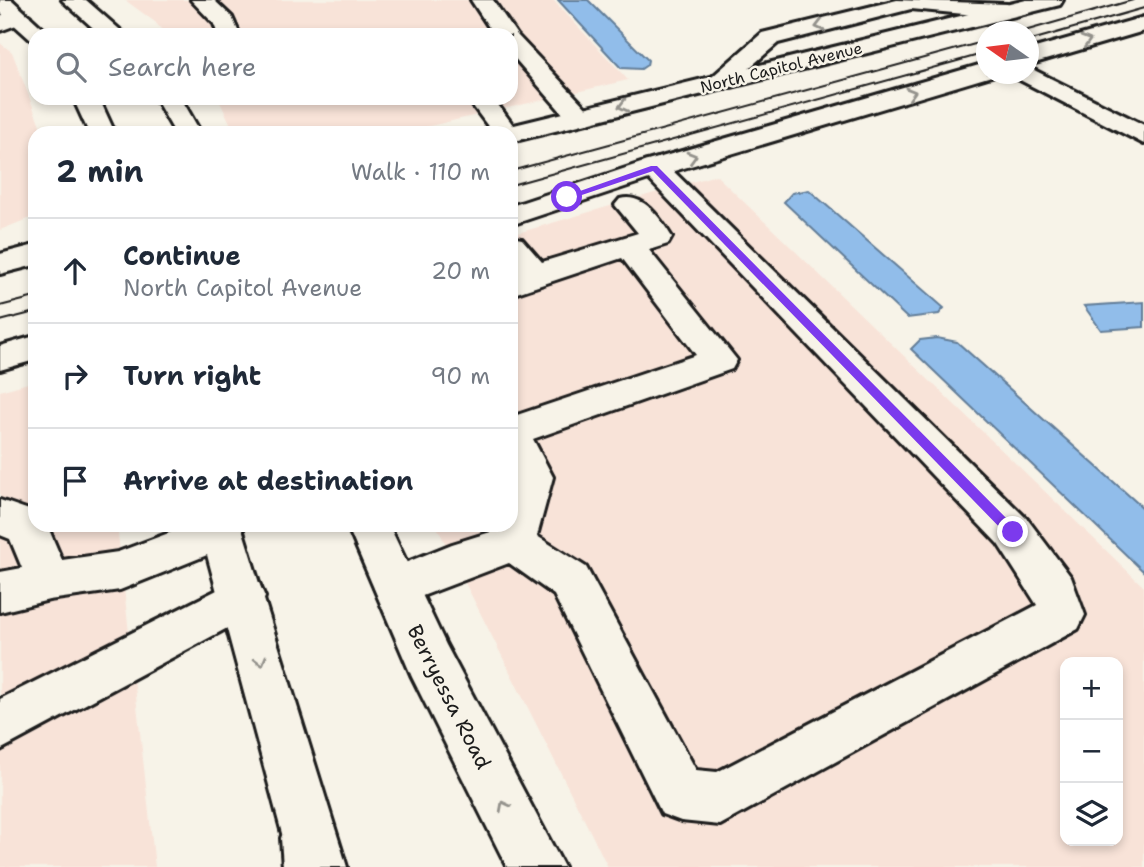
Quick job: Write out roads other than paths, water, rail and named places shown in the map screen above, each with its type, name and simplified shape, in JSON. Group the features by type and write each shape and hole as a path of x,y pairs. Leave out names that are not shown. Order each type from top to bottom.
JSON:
{"main road":[{"path":"73,0 107,28"},
{"path":"202,0 224,22 226,28"},
{"path":"482,0 500,28"},
{"name":"North Capitol Avenue","path":"518,132 1052,0"},
{"path":"0,1 6,20 28,30"},
{"path":"717,83 770,38 911,3 1007,11"},
{"path":"1039,55 1144,24"},
{"path":"518,48 580,117"},
{"path":"518,214 654,168 976,74"},
{"path":"1039,80 1144,136"},
{"path":"89,105 99,126"},
{"path":"172,105 184,126"},
{"path":"485,105 501,126"},
{"path":"396,587 467,556 514,543 570,581 681,795 720,799 1062,615 1055,591 1013,532 654,168"},
{"path":"523,281 657,237 630,205"},
{"path":"518,431 719,360 629,246"},
{"path":"0,264 28,257"},
{"path":"0,358 28,350"},
{"path":"518,447 533,477 518,529"},
{"path":"0,517 28,529"},
{"path":"29,532 49,581"},
{"path":"0,593 49,581 120,571 212,532"},
{"path":"222,532 243,597 313,857"},
{"name":"Berryessa Road","path":"371,532 429,661 536,867"},
{"path":"514,543 517,532"},
{"path":"0,725 243,597"}],"water":[{"path":"558,0 588,0 648,60 647,65 641,69 621,68"},
{"path":"809,190 944,308 939,314 907,318 784,202 792,193"},
{"path":"1144,302 1144,327 1101,330 1084,306"},
{"path":"937,338 957,342 1144,509 1144,572 911,349 920,340"}],"tram line":[{"path":"1039,27 1133,0"},
{"path":"1039,38 1144,8"},
{"path":"518,169 976,44"},
{"path":"518,183 976,56"},
{"path":"0,306 28,299"},
{"path":"0,321 28,314"}]}
